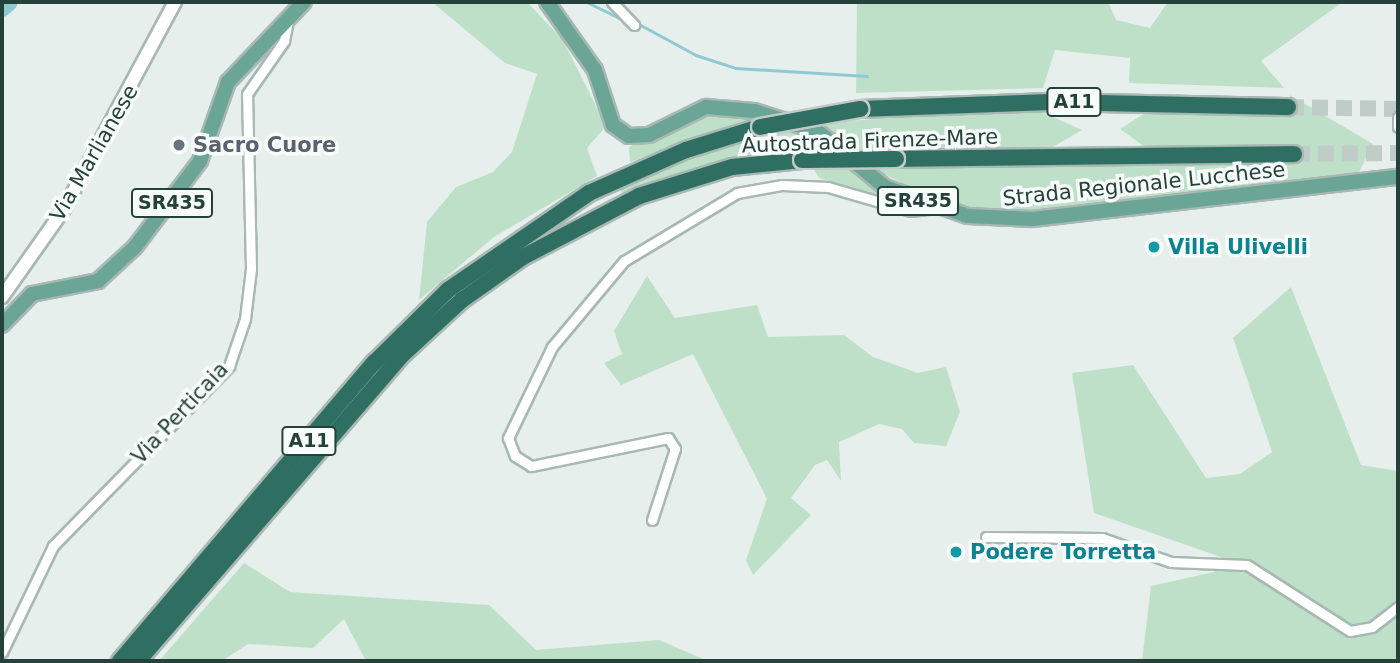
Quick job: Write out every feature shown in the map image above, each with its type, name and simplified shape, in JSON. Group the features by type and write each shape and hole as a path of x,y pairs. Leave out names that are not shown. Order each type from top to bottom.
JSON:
{"highway":[{"name":"Autostrada Firenze-Mare","path":"120,661 374,363 448,290 589,193 686,150 760,127 860,108 1051,102 1288,107"},
{"name":"Autostrada Firenze-Mare","path":"138,661 403,354 462,300 523,257 639,195 732,167 802,160 1294,154"}],"main road":[{"name":"SR435","path":"2,325 32,294 98,281 135,247 200,161 228,82 288,22 304,2"},
{"name":"Strada Regionale Lucchese","path":"547,2 595,69 622,132 649,135 706,107 754,111 811,128 878,183 938,207 981,219 1033,219 1398,177"}],"street":[{"name":"Via Marlianese","path":"2,297 64,209 175,2"},
{"path":"612,2 634,25"},
{"name":"Via Perticaia","path":"2,652 53,546 229,366 245,319 251,256 247,94 284,41 288,22"},
{"path":"1398,117 1398,127"},
{"path":"652,520 675,449 668,438 531,466 515,456 508,438 552,347 624,261 737,193 767,188 828,187 911,211 938,207"},
{"path":"986,537 1102,538 1171,562 1247,565 1350,631 1372,627 1398,607"}],"green space":[{"path":"432,2 527,2 563,40 606,126 587,148 597,176 494,237 419,300 427,222 456,187 493,172 512,152 537,74 505,63"},
{"path":"857,2 1108,2 1116,20 1150,28 1168,2 1343,2 1261,61 1284,88 1129,83 1130,58 1055,50 1043,88 856,93"},
{"path":"1290,95 1373,144 1357,176 1225,191 1207,187 1200,194 1025,213 979,210 928,196 878,171 814,123 1035,109 1082,130 1046,151 892,154 892,168 1296,162 1296,148 1149,150 1120,129 1148,111 1290,112"},
{"path":"703,113 748,115 805,132 889,200 819,178 804,153 703,168 623,195 618,185 779,129 746,121 630,162 629,147"},
{"path":"647,276 675,318 757,305 768,337 844,335 873,357 918,373 946,367 960,412 946,446 914,443 902,429 879,424 839,442 841,481 827,460 815,465 791,498 811,515 753,575 746,560 767,499 693,354 621,385 604,363 622,354 614,331"},
{"path":"1291,287 1361,465 1398,471 1398,661 1142,661 1151,586 1214,572 1221,557 1094,513 1072,373 1133,365 1206,478 1240,474 1272,452 1233,338"},
{"path":"244,563 290,592 489,605 536,650 659,640 708,661 366,661 344,619 313,648 248,644 222,661 159,661"}],"waterway":[{"path":"2,8 9,2"},
{"path":"587,2 622,19"},
{"path":"639,24 696,55 736,68 867,76"}],"tunnel":[{"path":"1288,107 1398,109"},
{"path":"1294,154 1398,153"}],"place":[{"name":"Sacro Cuore","path":"179,145"},
{"name":"Villa Ulivelli","path":"1154,247"},
{"name":"Podere Torretta","path":"956,552"}]}
